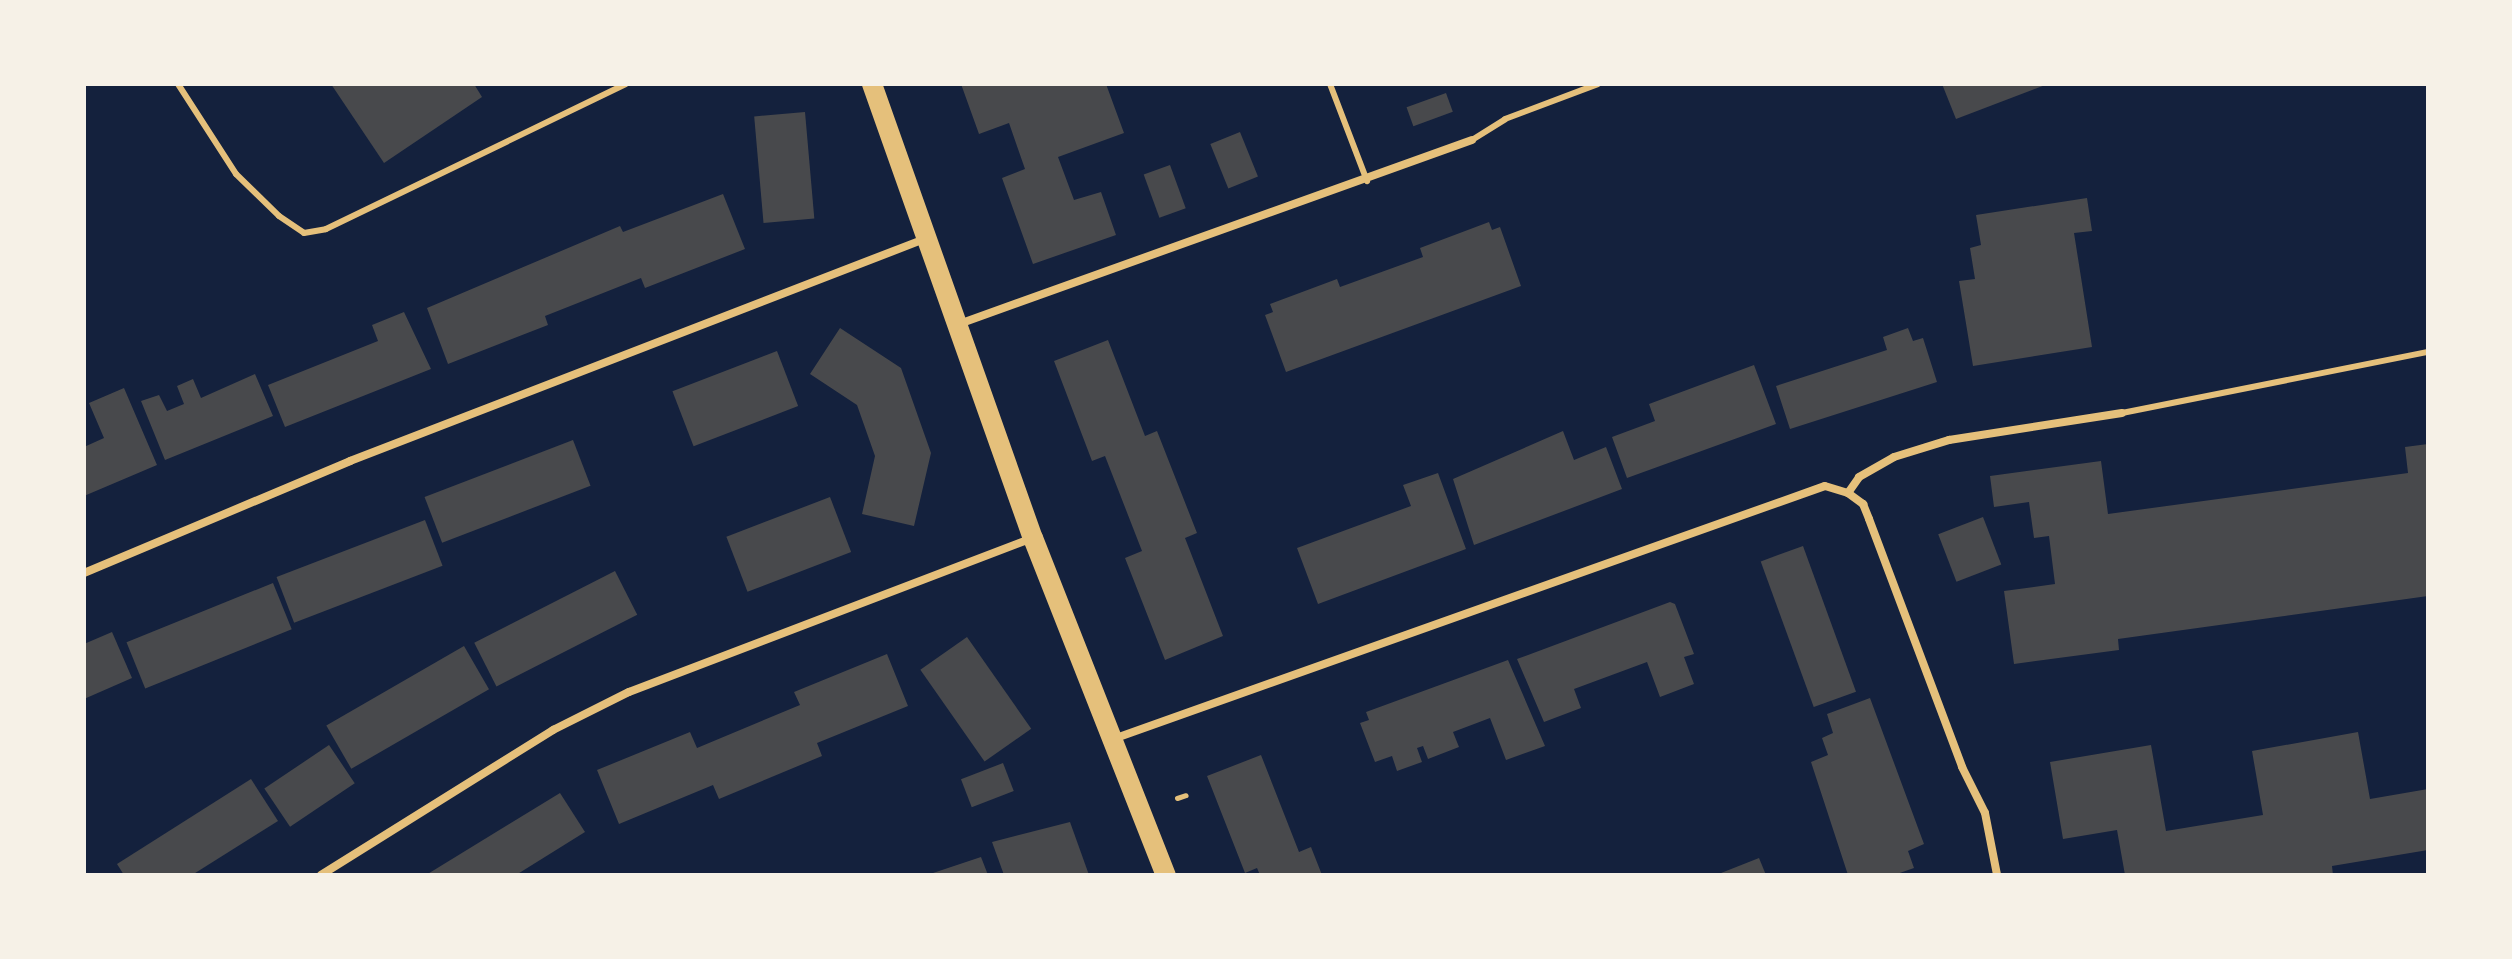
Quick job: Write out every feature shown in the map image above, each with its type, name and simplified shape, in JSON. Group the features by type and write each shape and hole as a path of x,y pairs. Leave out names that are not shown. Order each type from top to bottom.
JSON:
{"main road":[{"path":"872,84 1033,538 1116,738 1166,875"}],"street":[{"path":"959,324 1367,181 1472,140"},
{"path":"84,573 350,461 927,237"},
{"path":"1848,493 1859,477 1894,457 1935,444 2122,413"},
{"path":"1116,738 1804,490 1825,486 1848,493 1863,504 1962,767 1976,788 1993,872"},
{"path":"321,875 553,730 629,692 1033,538"}],"lane":[{"path":"178,84 236,174 279,216 304,233 326,229 626,84"},
{"path":"1330,84 1367,181"},
{"path":"1472,140 1505,119 1598,84"},
{"path":"2122,413 2428,352"}],"path":[{"path":"1177,798 1186,795"}],"building":[{"path":"331,84 474,84 482,97 384,163"},
{"path":"961,84 1106,84 1124,133 1058,157 1074,200 1101,192 1116,235 1033,264 1002,178 1025,169 1009,123 979,134"},
{"path":"1942,84 2048,84 1956,119"},
{"path":"1446,93 1453,112 1413,126 1407,107"},
{"path":"805,112 814,219 764,223 754,116"},
{"path":"1240,132 1258,177 1228,188 1210,144"},
{"path":"1170,165 1186,208 1159,218 1144,175"},
{"path":"723,194 745,249 645,288 641,278 545,316 548,325 448,364 427,308 620,226 623,232"},
{"path":"2087,198 2092,231 2074,233 2092,347 1973,366 1959,281 1975,279 1970,248 1981,245 1976,215"},
{"path":"1489,222 1492,230 1500,227 1521,286 1286,372 1265,315 1273,312 1270,304 1337,279 1340,287 1423,257 1420,248"},
{"path":"404,312 431,369 285,427 268,385 378,341 372,325"},
{"path":"840,328 901,368 931,453 914,526 862,514 875,456 857,405 810,374"},
{"path":"1908,328 1913,341 1923,338 1937,382 1790,429 1776,386 1887,350 1883,337"},
{"path":"1108,340 1145,436 1157,431 1197,533 1185,538 1223,636 1165,660 1125,558 1142,551 1105,456 1092,461 1054,361"},
{"path":"777,351 798,406 694,446 672,391"},
{"path":"1754,365 1776,424 1627,478 1612,437 1655,421 1649,404"},
{"path":"255,374 273,416 165,460 141,401 159,395 167,411 184,404 177,386 193,379 201,398"},
{"path":"124,388 157,465 84,496 84,447 104,438 89,403"},
{"path":"1563,431 1574,460 1606,447 1622,489 1474,545 1453,479"},
{"path":"573,440 591,486 442,543 425,497"},
{"path":"2428,444 2428,596 2118,639 2119,650 2014,664 2004,591 2055,584 2049,536 2034,538 2029,502 1994,507 1990,476 2101,461 2108,514 2408,473 2405,447"},
{"path":"1438,473 1466,549 1318,604 1297,548 1411,506 1403,485"},
{"path":"830,497 851,552 748,592 726,537"},
{"path":"1983,517 2001,565 1956,582 1938,534"},
{"path":"425,520 443,566 294,623 277,577"},
{"path":"1803,546 1856,692 1814,707 1761,561"},
{"path":"615,571 637,615 496,686 474,643"},
{"path":"273,583 292,629 145,689 127,642"},
{"path":"1670,602 1675,604 1694,654 1684,657 1694,684 1660,697 1647,662 1574,689 1581,708 1544,722 1517,659"},
{"path":"112,632 132,678 84,699 84,644"},
{"path":"967,637 1031,729 985,761 920,670"},
{"path":"464,646 489,689 351,769 326,726"},
{"path":"887,654 908,706 817,743 822,756 719,799 713,785 619,824 597,770 690,732 697,748 800,705 794,692"},
{"path":"1508,660 1545,746 1506,760 1490,718 1453,732 1459,747 1428,759 1423,746 1417,748 1422,762 1397,771 1392,756 1375,762 1360,723 1369,720 1366,712"},
{"path":"1870,698 1924,844 1908,851 1914,868 1894,875 1848,875 1811,762 1828,755 1822,738 1833,733 1827,714"},
{"path":"2358,732 2370,799 2428,789 2428,850 2332,866 2333,875 2125,875 2117,830 2063,839 2050,762 2151,745 2166,831 2263,815 2252,751"},
{"path":"329,745 355,783 290,827 264,789"},
{"path":"1261,755 1299,852 1311,847 1322,875 1260,875 1257,868 1245,873 1207,776"},
{"path":"1003,763 1014,791 972,807 961,779"},
{"path":"251,779 278,821 192,875 124,875 117,864"},
{"path":"560,793 585,832 516,875 426,875"},
{"path":"1070,822 1089,875 1004,875 992,842"},
{"path":"981,857 988,875 930,875 930,874"},
{"path":"1759,858 1766,875 1716,875"}]}
